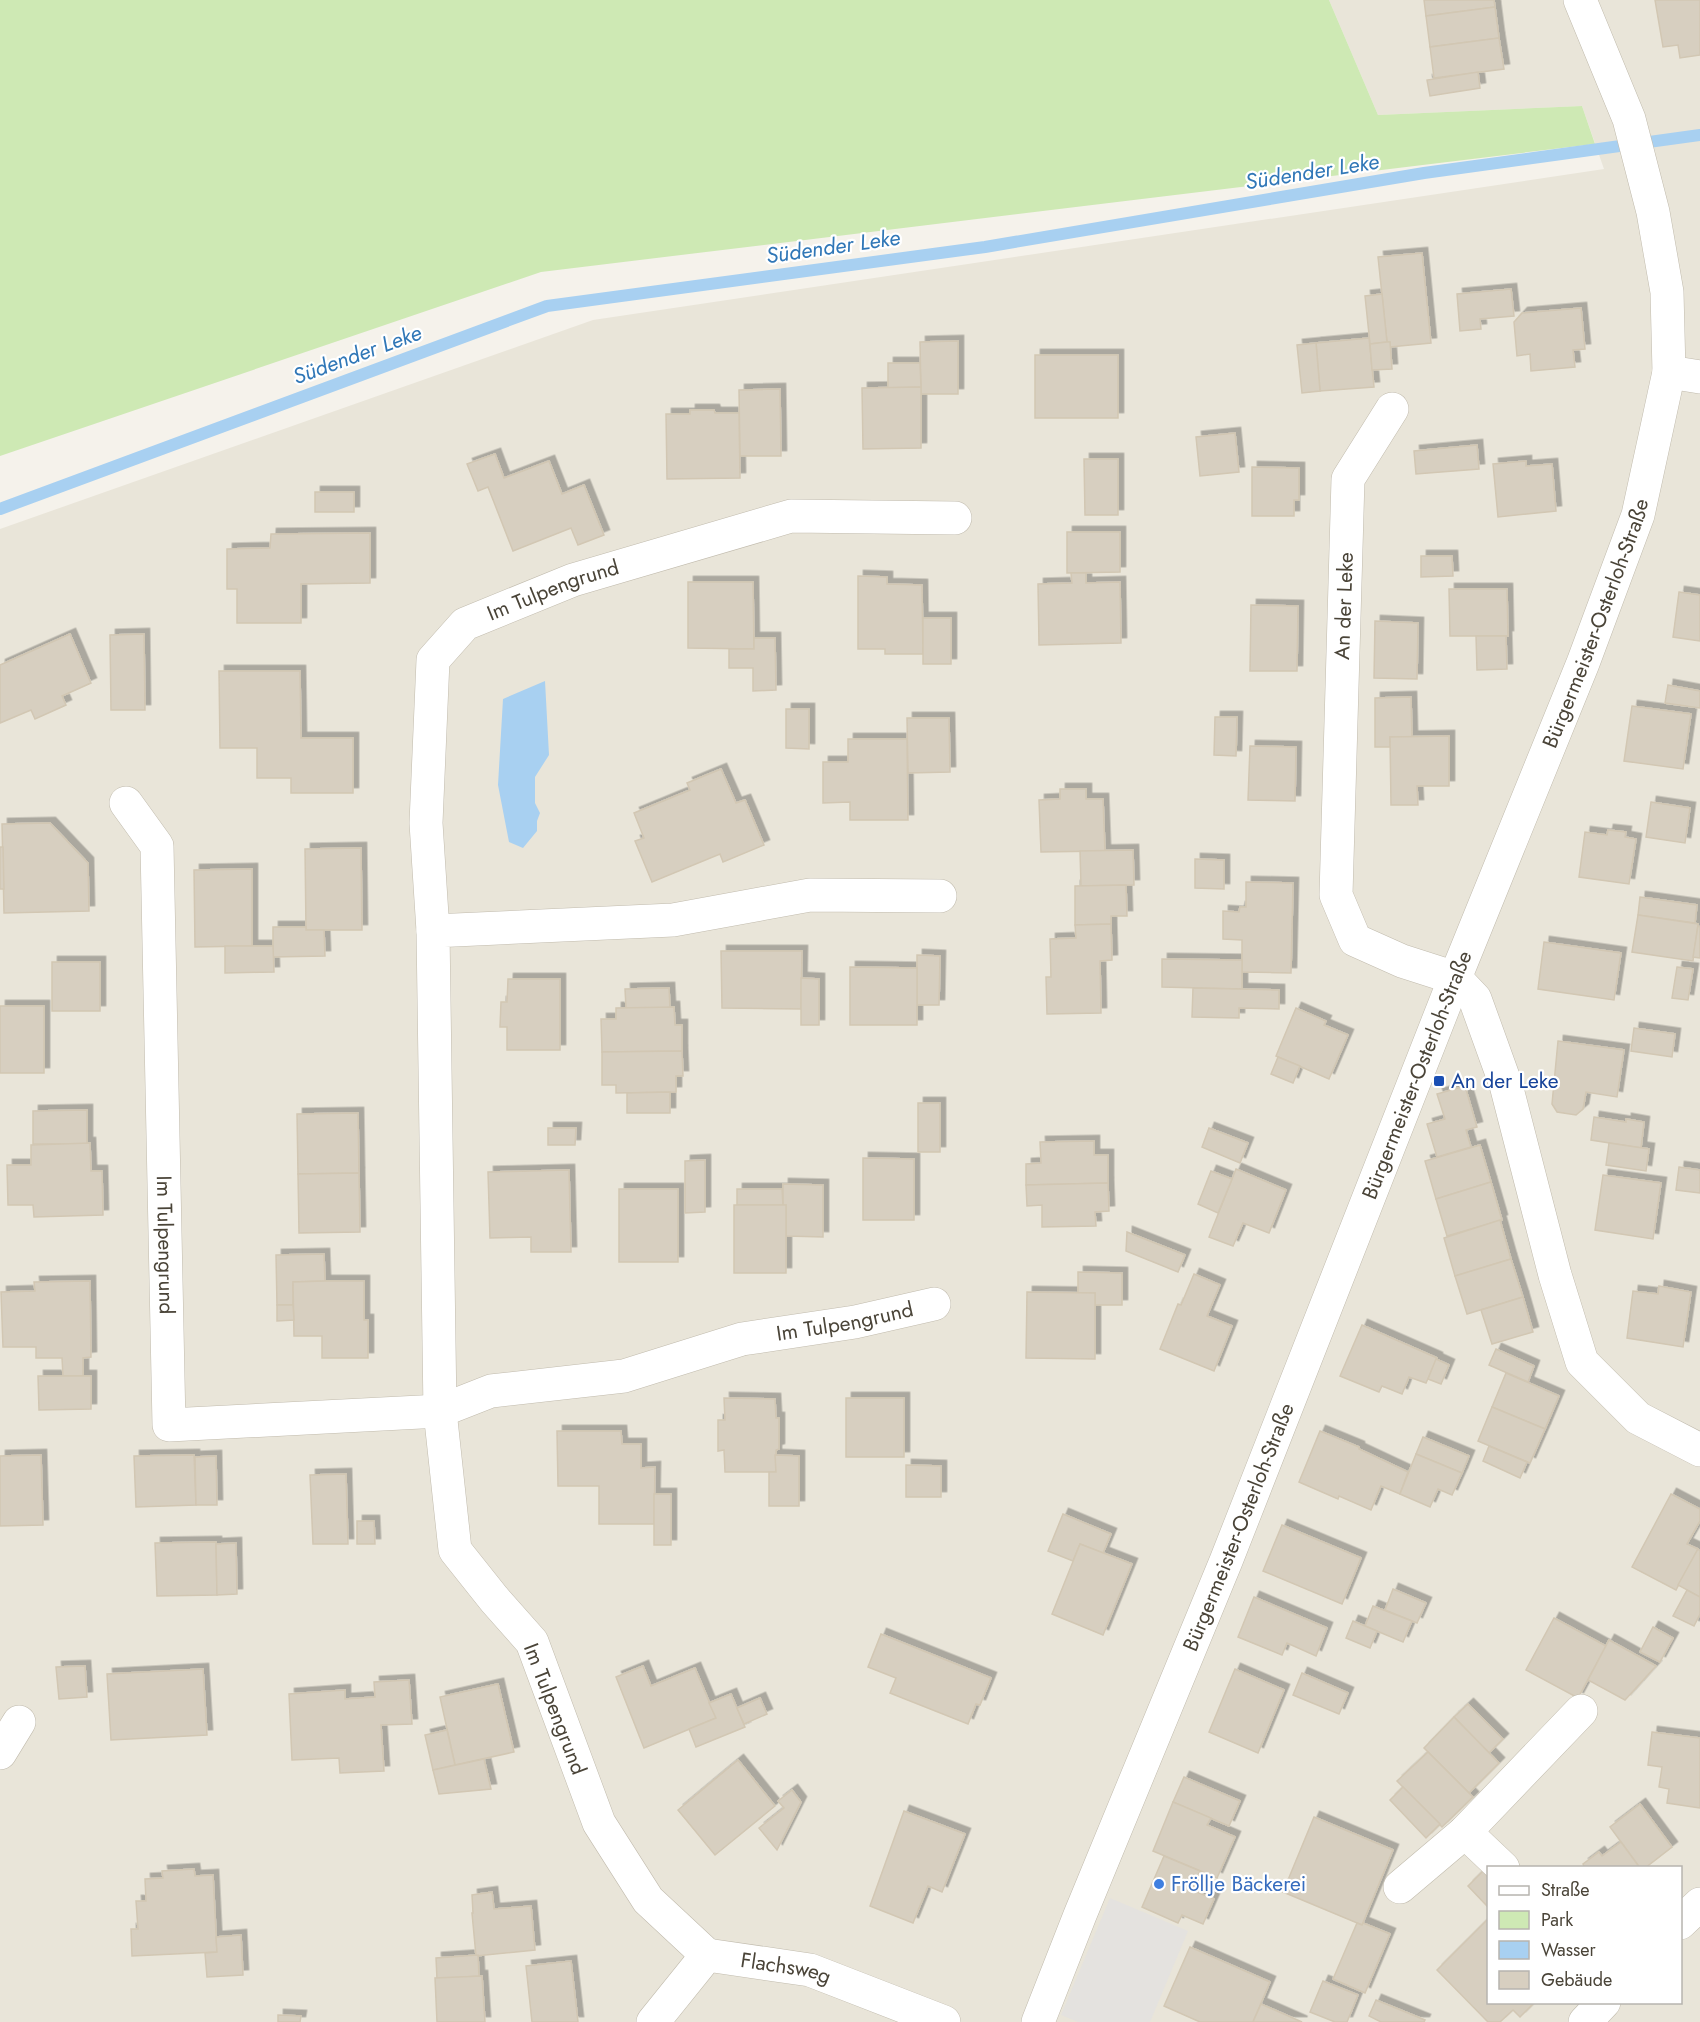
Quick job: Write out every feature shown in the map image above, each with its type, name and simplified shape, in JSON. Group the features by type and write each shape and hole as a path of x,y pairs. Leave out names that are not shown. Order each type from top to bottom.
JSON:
{"street":[{"name":"Bürgermeister-Osterloh-Straße","path":"1038,2022 1226,1561 1455,978 1583,663 1638,515 1684,374 1646,182 1626,113 1580,0"},
{"name":"An der Leke","path":"1392,409 1348,479 1336,895 1355,940 1402,961 1455,978 1475,999 1506,1085 1555,1275 1582,1362 1638,1418 1700,1450"},
{"name":"Im Tulpengrund","path":"707,1955 648,1900 599,1823 532,1642 455,1551 440,1411 433,931 426,823 432,660 465,624 573,579 791,516 955,518"},
{"name":"Im Tulpengrund","path":"126,803 157,846 169,1425 440,1411 491,1391 624,1376 742,1340 855,1322 934,1304"},
{"path":"433,931 673,920 810,895 940,896"},
{"path":"1400,1887 1465,1832 1581,1711"},
{"path":"0,1754 19,1722"},
{"path":"1465,1832 1501,1866"},
{"path":"1682,1921 1700,1904"},
{"path":"653,2022 707,1955"},
{"name":"Flachsweg","path":"707,1955 810,1970 944,2022"},
{"path":"1585,2022 1602,2004"}],"shaded area":[{"path":"1329,0 1700,0 1700,2022 0,2022 0,529 593,320 1604,169 1582,106 1378,115"},
{"path":"1110,1898 1188,1931 1150,2022 1078,2022 1061,2015"}],"green space":[{"path":"0,0 1329,0 1378,115 1582,106 1595,144 541,272 0,456"}],"water":[{"path":"545,681 549,755 535,777 535,803 540,813 537,831 523,848 509,842 498,785 503,699"}],"building":[{"path":"1424,0 1494,0 1495,7 1426,16"},
{"path":"1655,0 1700,0 1700,55 1680,58 1678,45 1663,47"},
{"path":"1495,7 1499,38 1430,47 1426,16"},
{"path":"1499,38 1504,69 1434,78 1430,47"},
{"path":"1478,72 1480,88 1430,96 1427,80"},
{"path":"1422,253 1431,343 1390,347 1390,342 1387,342 1378,257"},
{"path":"1511,289 1514,316 1480,319 1481,329 1460,331 1457,294"},
{"path":"1382,294 1387,342 1370,344 1365,296"},
{"path":"1581,308 1585,349 1573,350 1575,367 1531,371 1530,354 1517,356 1514,322 1522,313"},
{"path":"1369,338 1374,387 1320,391 1316,343"},
{"path":"958,341 958,394 921,394 920,342"},
{"path":"1390,342 1392,369 1372,370 1370,344"},
{"path":"1316,343 1320,391 1302,393 1297,345"},
{"path":"1035,355 1118,355 1118,418 1035,418"},
{"path":"888,363 920,363 921,387 888,388"},
{"path":"921,387 921,448 863,449 862,388"},
{"path":"780,389 781,456 740,456 739,390"},
{"path":"690,410 739,413 740,478 667,479 666,414 690,414"},
{"path":"1235,433 1239,472 1200,476 1196,437"},
{"path":"1477,445 1479,469 1416,474 1414,451"},
{"path":"495,454 504,478 549,461 562,494 584,485 604,535 578,545 571,528 513,551 488,487 478,491 467,464"},
{"path":"1084,459 1118,459 1118,515 1085,515"},
{"path":"1526,461 1526,466 1552,464 1556,511 1498,517 1493,464"},
{"path":"1252,467 1299,468 1299,500 1294,500 1294,516 1252,516"},
{"path":"315,492 354,492 354,512 315,512"},
{"path":"1067,532 1120,532 1120,572 1067,573"},
{"path":"370,533 370,583 301,584 301,623 237,623 237,589 227,589 227,549 270,548 271,534"},
{"path":"1421,556 1452,556 1453,576 1421,577"},
{"path":"1071,573 1086,573 1086,583 1120,582 1121,643 1039,645 1038,584 1072,583"},
{"path":"858,576 887,577 887,584 922,585 923,654 885,654 885,649 858,649"},
{"path":"688,582 753,582 754,649 688,648"},
{"path":"1449,589 1507,589 1508,636 1450,636"},
{"path":"1679,592 1700,595 1700,641 1673,637"},
{"path":"1251,605 1298,606 1297,671 1250,671"},
{"path":"923,618 951,618 951,664 923,664"},
{"path":"1375,621 1418,623 1417,679 1374,678"},
{"path":"70,634 91,683 62,696 66,705 35,719 31,710 0,723 0,665"},
{"path":"144,634 145,710 111,710 110,635"},
{"path":"1476,636 1506,636 1507,669 1477,670"},
{"path":"754,638 775,638 776,690 753,691 753,668 729,668 729,649 754,649"},
{"path":"219,671 300,671 301,738 353,738 353,793 291,793 291,778 257,778 257,748 220,748"},
{"path":"1668,685 1700,691 1700,708 1665,703"},
{"path":"1411,697 1412,737 1390,737 1390,747 1375,747 1375,698"},
{"path":"1632,706 1691,714 1683,769 1624,761"},
{"path":"786,709 809,709 809,749 786,748"},
{"path":"1215,717 1237,717 1236,756 1214,755"},
{"path":"907,718 949,718 950,772 908,773"},
{"path":"1449,736 1449,786 1417,786 1418,805 1391,805 1390,737"},
{"path":"848,739 907,739 908,820 850,820 850,802 823,803 823,762 848,762"},
{"path":"1250,746 1296,747 1295,801 1248,800"},
{"path":"721,769 736,803 745,800 764,845 723,862 720,854 652,882 635,841 644,838 634,813 690,790 687,783"},
{"path":"1060,789 1086,789 1086,799 1103,799 1105,851 1041,852 1039,800 1060,799"},
{"path":"1651,802 1690,808 1685,843 1646,837"},
{"path":"50,823 88,863 89,911 4,913 2,824"},
{"path":"1608,830 1626,832 1625,837 1636,839 1629,884 1579,877 1585,832 1607,835"},
{"path":"0,847 3,847 4,889 0,889"},
{"path":"361,848 362,930 306,930 305,849"},
{"path":"1133,850 1134,885 1081,886 1080,851"},
{"path":"1195,859 1224,860 1224,889 1195,888"},
{"path":"252,869 252,946 195,947 194,870"},
{"path":"1246,882 1293,883 1291,973 1242,972 1242,940 1223,939 1223,911 1239,912 1240,907 1246,907"},
{"path":"1126,885 1127,916 1111,916 1111,924 1075,925 1075,886"},
{"path":"1640,897 1697,905 1695,923 1638,915"},
{"path":"1638,915 1698,924 1693,961 1632,952"},
{"path":"1111,924 1112,960 1100,961 1101,1013 1047,1014 1046,977 1051,977 1050,939 1076,938 1075,925"},
{"path":"1698,926 1700,927 1700,958 1693,957"},
{"path":"273,927 306,927 306,930 324,930 325,956 273,957"},
{"path":"1544,942 1621,953 1614,1000 1538,989"},
{"path":"225,946 273,946 274,972 225,973"},
{"path":"721,951 802,951 801,1009 722,1008"},
{"path":"917,955 940,956 939,1005 917,1005"},
{"path":"1162,959 1242,960 1242,989 1162,987"},
{"path":"52,962 100,962 100,1011 52,1011"},
{"path":"850,967 917,968 917,1025 850,1025"},
{"path":"1677,967 1693,969 1688,1000 1672,998"},
{"path":"801,978 819,979 819,1025 801,1025"},
{"path":"508,979 560,979 560,1050 507,1050 507,1027 500,1027 501,1002 507,1002"},
{"path":"669,988 670,1008 626,1008 625,989"},
{"path":"1193,988 1279,990 1279,1009 1239,1008 1239,1018 1192,1017"},
{"path":"0,1006 44,1006 44,1073 0,1073"},
{"path":"674,1007 675,1025 682,1025 682,1051 602,1052 601,1019 616,1019 616,1008"},
{"path":"1296,1008 1326,1021 1324,1025 1348,1035 1329,1079 1276,1056"},
{"path":"1634,1028 1675,1034 1672,1057 1631,1051"},
{"path":"1558,1041 1624,1050 1617,1097 1586,1092 1583,1109 1576,1115 1557,1112 1552,1104"},
{"path":"682,1051 683,1076 676,1076 676,1092 616,1093 616,1085 602,1085 602,1052"},
{"path":"1278,1057 1300,1066 1293,1083 1271,1074"},
{"path":"1465,1086 1477,1127 1466,1130 1471,1147 1437,1157 1427,1124 1445,1119 1437,1094"},
{"path":"670,1092 670,1113 627,1113 627,1093"},
{"path":"918,1103 940,1103 940,1152 918,1152"},
{"path":"87,1110 87,1144 33,1144 33,1111"},
{"path":"358,1113 359,1173 298,1174 297,1114"},
{"path":"1594,1117 1644,1122 1641,1148 1591,1140"},
{"path":"548,1128 576,1128 575,1145 548,1145"},
{"path":"1209,1128 1248,1143 1240,1163 1202,1147"},
{"path":"1094,1141 1094,1155 1108,1155 1108,1183 1026,1185 1026,1164 1041,1163 1040,1142"},
{"path":"90,1143 91,1171 102,1171 103,1215 34,1217 33,1205 8,1205 7,1165 31,1165 31,1145"},
{"path":"1609,1143 1649,1149 1646,1171 1606,1165"},
{"path":"1480,1145 1491,1182 1436,1199 1425,1161"},
{"path":"863,1158 914,1159 914,1220 863,1220"},
{"path":"705,1160 705,1212 685,1213 685,1161"},
{"path":"1679,1167 1700,1170 1700,1193 1676,1190"},
{"path":"1236,1169 1286,1190 1269,1233 1243,1223 1233,1246 1209,1237"},
{"path":"569,1170 571,1252 531,1252 531,1237 490,1238 488,1172"},
{"path":"1211,1171 1232,1179 1218,1213 1198,1204"},
{"path":"359,1173 360,1232 299,1233 298,1174"},
{"path":"1603,1175 1661,1183 1653,1239 1595,1230"},
{"path":"1491,1182 1502,1220 1447,1236 1436,1199"},
{"path":"1108,1183 1109,1211 1095,1212 1096,1226 1042,1227 1042,1205 1027,1206 1026,1185"},
{"path":"783,1184 823,1185 823,1237 786,1236"},
{"path":"619,1189 678,1189 678,1262 619,1262"},
{"path":"737,1189 782,1189 783,1205 737,1205"},
{"path":"734,1205 786,1205 786,1273 734,1273"},
{"path":"1500,1220 1511,1259 1455,1276 1444,1238"},
{"path":"1127,1232 1185,1255 1178,1272 1126,1251"},
{"path":"324,1254 325,1281 293,1282 293,1305 277,1305 276,1255"},
{"path":"1511,1259 1523,1297 1467,1314 1455,1276"},
{"path":"1078,1272 1122,1273 1122,1305 1095,1305 1095,1293 1078,1293"},
{"path":"1194,1274 1220,1285 1207,1316 1232,1326 1214,1371 1160,1349 1178,1304 1181,1305"},
{"path":"90,1281 91,1357 83,1358 83,1376 63,1376 62,1358 36,1358 36,1347 3,1347 1,1292 35,1291 34,1282"},
{"path":"364,1281 364,1320 368,1320 368,1358 322,1358 322,1336 294,1336 293,1282"},
{"path":"1659,1286 1691,1292 1683,1347 1627,1338 1633,1291 1658,1294"},
{"path":"1027,1292 1095,1293 1095,1359 1026,1358"},
{"path":"1523,1297 1533,1332 1492,1344 1481,1310"},
{"path":"277,1305 293,1305 294,1320 277,1321"},
{"path":"1362,1325 1437,1358 1426,1383 1409,1377 1402,1394 1382,1386 1379,1392 1340,1376"},
{"path":"1496,1349 1534,1366 1528,1382 1489,1365"},
{"path":"1436,1359 1449,1365 1441,1384 1428,1379"},
{"path":"1506,1373 1559,1396 1545,1429 1492,1407"},
{"path":"38,1376 91,1376 91,1409 39,1410"},
{"path":"724,1398 775,1399 776,1418 779,1418 776,1472 725,1472 724,1450 718,1451 718,1420 725,1420"},
{"path":"846,1398 904,1398 904,1457 846,1457"},
{"path":"1492,1407 1545,1429 1530,1463 1478,1441"},
{"path":"557,1431 621,1431 622,1444 641,1444 641,1468 655,1467 654,1524 599,1524 599,1486 558,1486"},
{"path":"1320,1431 1359,1447 1408,1472 1400,1494 1381,1486 1371,1510 1299,1482"},
{"path":"1423,1437 1469,1456 1462,1473 1416,1454"},
{"path":"1489,1446 1527,1462 1520,1478 1483,1461"},
{"path":"1416,1454 1462,1473 1452,1495 1438,1489 1430,1507 1400,1494"},
{"path":"41,1455 43,1525 0,1526 0,1456"},
{"path":"194,1455 196,1505 136,1507 134,1456"},
{"path":"775,1455 799,1456 799,1506 769,1506 769,1472 776,1472"},
{"path":"216,1456 217,1505 196,1505 195,1457"},
{"path":"906,1465 941,1466 941,1497 906,1497"},
{"path":"346,1474 348,1544 313,1544 310,1475"},
{"path":"654,1494 671,1494 671,1545 654,1545"},
{"path":"1671,1494 1700,1509 1700,1521 1687,1544 1698,1549 1676,1590 1632,1567"},
{"path":"1063,1514 1111,1534 1103,1553 1080,1544 1073,1561 1048,1551"},
{"path":"357,1521 374,1521 375,1544 357,1544"},
{"path":"1282,1525 1361,1558 1342,1604 1263,1571"},
{"path":"216,1542 217,1595 157,1596 155,1543"},
{"path":"236,1543 237,1594 217,1595 216,1544"},
{"path":"1080,1544 1132,1564 1103,1635 1052,1614"},
{"path":"1698,1549 1700,1551 1700,1597 1678,1585"},
{"path":"1393,1589 1426,1603 1417,1623 1385,1610"},
{"path":"1687,1590 1700,1597 1700,1614 1694,1626 1673,1616"},
{"path":"1254,1597 1327,1628 1316,1656 1287,1643 1282,1655 1238,1637"},
{"path":"1373,1606 1412,1621 1403,1642 1365,1626"},
{"path":"1554,1618 1606,1646 1578,1698 1526,1670"},
{"path":"1353,1621 1377,1631 1370,1648 1346,1638"},
{"path":"1653,1627 1673,1638 1660,1662 1640,1652"},
{"path":"881,1634 991,1678 980,1705 976,1704 968,1724 890,1693 896,1678 868,1667"},
{"path":"1609,1640 1656,1666 1625,1700 1588,1680"},
{"path":"85,1666 87,1697 59,1699 56,1667"},
{"path":"643,1666 651,1686 695,1668 716,1718 644,1748 616,1677"},
{"path":"203,1669 207,1735 111,1740 107,1674"},
{"path":"1235,1669 1284,1690 1258,1753 1209,1732"},
{"path":"1302,1673 1348,1693 1339,1714 1293,1695"},
{"path":"409,1680 412,1724 381,1725 384,1771 340,1773 339,1758 292,1760 289,1694 345,1690 345,1699 375,1697 374,1682"},
{"path":"498,1684 514,1752 455,1765 440,1697"},
{"path":"731,1694 745,1727 696,1747 689,1729 716,1718 709,1703"},
{"path":"760,1698 767,1714 744,1724 737,1708"},
{"path":"1468,1704 1503,1739 1489,1753 1454,1717"},
{"path":"1454,1717 1499,1763 1469,1793 1424,1748"},
{"path":"447,1730 455,1765 433,1770 425,1735"},
{"path":"1652,1732 1700,1738 1700,1808 1667,1803 1669,1789 1659,1787 1662,1767 1648,1765"},
{"path":"1428,1752 1473,1797 1442,1827 1397,1781"},
{"path":"484,1759 491,1789 439,1794 433,1770"},
{"path":"738,1760 775,1806 715,1855 678,1810"},
{"path":"1184,1777 1240,1801 1229,1826 1173,1802"},
{"path":"1403,1787 1440,1824 1426,1838 1390,1800"},
{"path":"792,1790 801,1802 777,1850 759,1828 784,1808 778,1801"},
{"path":"1173,1802 1211,1818 1207,1825 1235,1837 1217,1878 1153,1851"},
{"path":"1640,1804 1672,1847 1648,1866 1639,1866 1610,1827"},
{"path":"904,1811 965,1834 942,1892 928,1886 913,1923 870,1906"},
{"path":"1314,1817 1393,1850 1362,1925 1283,1892"},
{"path":"1621,1842 1639,1866 1584,1866 1583,1864 1599,1852 1602,1856"},
{"path":"1164,1856 1200,1871 1192,1890 1214,1899 1203,1924 1182,1915 1178,1923 1142,1907"},
{"path":"194,1869 195,1876 213,1875 217,1952 132,1956 131,1929 138,1929 136,1901 146,1901 145,1879 163,1878 162,1871"},
{"path":"1483,1871 1487,1876 1487,1906 1468,1886"},
{"path":"492,1892 494,1909 531,1906 535,1950 476,1956 472,1895"},
{"path":"1487,1920 1487,2004 1533,2004 1520,2017 1513,2010 1500,2022 1488,2022 1437,1970"},
{"path":"1357,1923 1362,1925 1363,1923 1390,1934 1365,1993 1333,1979"},
{"path":"241,1935 243,1975 207,1977 205,1953 217,1952 216,1937"},
{"path":"1190,1947 1270,1982 1253,2022 1200,2022 1164,2006"},
{"path":"478,1955 479,1976 437,1979 436,1958"},
{"path":"571,1961 578,2022 532,2022 526,1966"},
{"path":"482,1976 485,2022 437,2022 435,1978"},
{"path":"1323,1981 1358,1995 1347,2022 1335,2022 1310,2012"},
{"path":"1376,2000 1425,2020 1424,2022 1381,2022 1369,2016"},
{"path":"1261,2004 1302,2022 1253,2022"},
{"path":"278,2015 301,2016 300,2022 278,2022"}],"waterway":[{"name":"Südender Leke","path":"0,509 547,306 985,247 1424,173 1700,135"}],"place":[{"name":"An der Leke","path":"1439,1081"},
{"name":"Fröllje Bäckerei","path":"1159,1884"}]}
